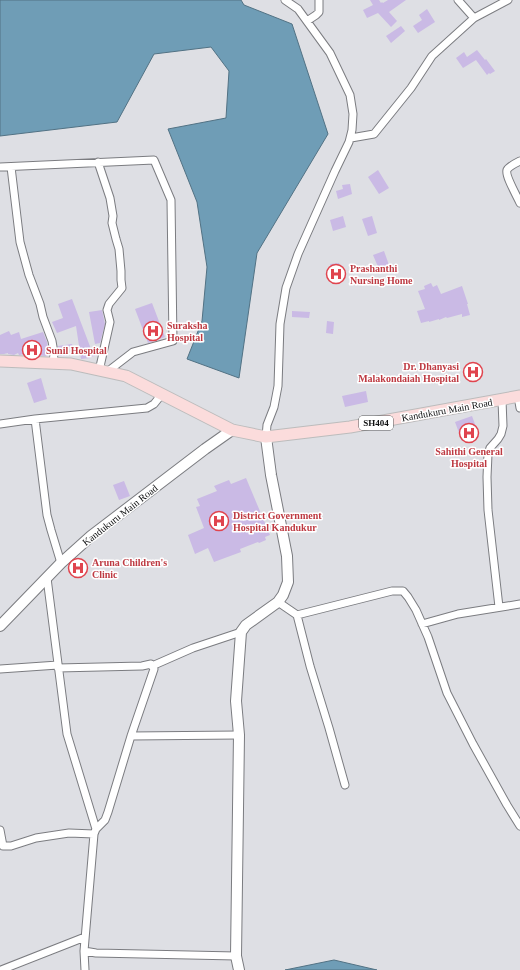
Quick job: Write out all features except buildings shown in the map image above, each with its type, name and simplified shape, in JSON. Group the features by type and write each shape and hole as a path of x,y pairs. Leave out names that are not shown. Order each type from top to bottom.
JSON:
{"main road":[{"name":"Kandukuru Main Road","path":"0,361 71,364 126,376 232,430 266,437 350,427 519,396"}],"street":[{"path":"239,970 236,956 239,735 236,701 241,632 246,625 278,602 283,595 288,582 287,556 271,475 266,437 267,425 274,407 278,386 280,324 286,288 298,254 351,138 353,114 350,95 330,53 298,9 285,0"},
{"path":"307,21 319,12 319,0"},
{"path":"458,0 474,18"},
{"path":"351,138 374,134 411,88 432,56 474,18 508,0"},
{"path":"0,167 154,160 171,200 173,341 133,352 103,371"},
{"path":"520,161 512,165 508,169 507,173 520,203"},
{"path":"98,162 110,198 113,216 112,223 119,249 122,288 106,310 110,322 103,371"},
{"path":"11,167 20,242 29,275 52,340 54,353 53,364"},
{"path":"0,424 147,408 154,404 162,394"},
{"path":"519,396 520,408"},
{"path":"500,607 488,510 487,477 488,454 490,448 501,434 503,426 502,400"},
{"path":"35,419 47,515 61,563"},
{"name":"Kandukuru Main Road","path":"0,626 61,563 91,536 204,449 232,430"},
{"path":"46,578 66,734 95,831 85,937 85,970"},
{"path":"296,614 397,590 402,591 408,597 416,610 428,637 447,693 473,744 520,826"},
{"path":"278,602 296,614 345,785"},
{"path":"422,624 458,614 520,604"},
{"path":"0,669 142,666 151,664 152,666 193,648 241,632"},
{"path":"0,830 1,846 11,846 36,838 95,831 105,820 108,812 131,736 154,669 152,666"},
{"path":"131,736 239,735"},
{"path":"1,970 85,937"},
{"path":"84,951 96,954 236,956"}],"water":[{"path":"0,0 241,0 244,5 292,24 328,134 257,253 239,378 187,359 202,321 207,267 197,202 168,129 226,118 229,71 211,47 154,54 117,122 0,136"},
{"path":"334,960 377,970 285,970"}],"place":[{"name":"Prashanthi Nursing Home","path":"336,274"},
{"name":"Suraksha Hospital","path":"153,331"},
{"name":"Sunil Hospital","path":"32,350"},
{"name":"Dr. Dhanyasi Malakondaiah Hospital","path":"473,372"},
{"name":"Sahithi General Hospital","path":"469,433"},
{"name":"District Government Hospital Kandukur","path":"219,521"},
{"name":"Aruna Children's Clinic","path":"78,568"}]}
